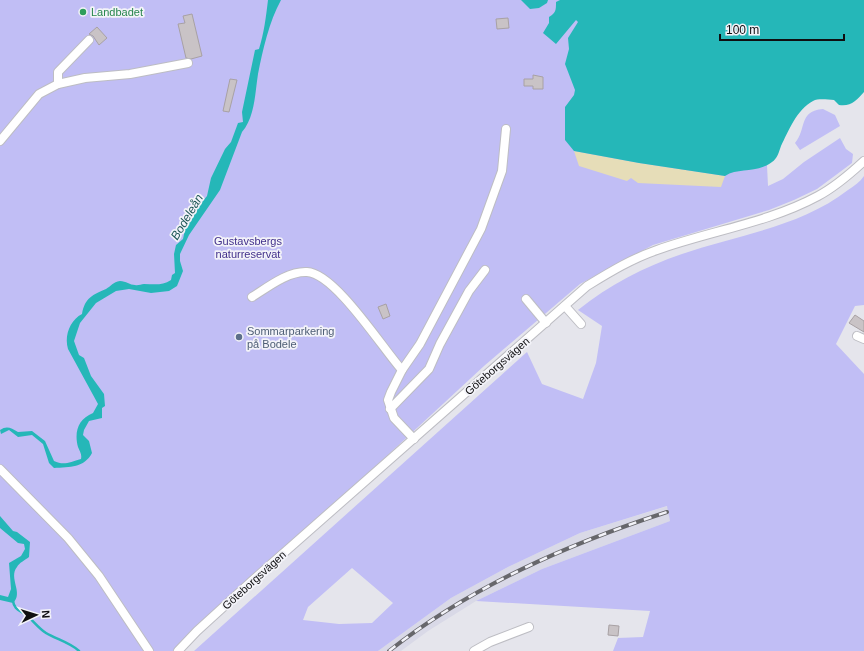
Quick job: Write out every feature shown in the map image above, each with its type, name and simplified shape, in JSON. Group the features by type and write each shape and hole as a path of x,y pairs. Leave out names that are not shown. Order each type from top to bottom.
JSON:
{"street":[{"path":"58,84 58,72 89,40"},
{"path":"0,141 39,94 58,84 85,78 130,74 188,63"},
{"path":"414,439 394,418 388,400 390,392 402,370 420,344 481,229 502,171 506,129"},
{"name":"Göteborgsvägen","path":"178,651 197,631 253,580 587,286 621,264 657,250 797,207 819,196 843,180 864,161"},
{"path":"390,409 429,369 440,344 470,291 485,270"},
{"path":"252,297 278,281 295,274 307,272 317,274 329,283 344,298 402,370"},
{"path":"526,299 546,323"},
{"path":"565,306 580,324"},
{"path":"0,469 68,538 126,614 149,651"},
{"path":"474,651 490,642 528,627"}],"shaded area":[{"name":"Bodeleån","path":"268,0 281,0 273,17 264,45 250,119 242,132 220,190 189,235 180,254 180,261 183,271 177,286 169,291 151,293 129,289 116,291 96,303 80,323 74,341 79,355 84,358 91,376 104,394 105,406 102,408 102,418 89,421 84,430 83,435 89,441 92,453 89,458 85,462 76,466 54,468 49,463 43,444 32,435 18,437 9,430 1,434 0,430 7,427 18,432 32,431 45,441 54,461 67,463 81,459 77,441 78,427 84,419 93,413 98,404 68,349 67,339 71,324 82,314 83,308 90,297 116,282 122,281 137,285 161,284 171,280 172,275 175,273 174,254 176,245 183,239 187,220 207,196 211,178 225,149 231,142 238,123 243,122 242,112 255,50 259,49 262,37"},
{"path":"521,0 548,0 547,3 539,8 530,9"},
{"path":"560,0 864,0 864,92 856,100 847,105 839,105 834,100 821,99 813,101 802,109 798,115 774,161 760,168 730,173 725,176 639,163 574,151 565,140 565,107 574,95 575,90 565,64 569,49 568,38 578,22 576,20 556,44 543,33 549,23 549,17 555,11 556,2"},
{"path":"668,506 670,521 542,569 476,601 428,631 401,651 378,651 451,598 508,567 580,533"},
{"path":"0,516 13,531 17,532 30,542 29,557 19,564 15,571 14,576 17,595 13,603 0,600 0,595 8,597 11,589 9,563 21,556 25,549 24,544 18,543 0,528"}],"green space":[{"name":"Gustavsbergs naturreservat","path":"0,0 759,0 768,186 783,179 804,162 840,138 846,149 853,154 852,163 817,189 794,200 769,210 653,245 580,284 484,366 176,651 0,651"},
{"path":"823,109 835,115 840,126 800,150 795,143 799,138 806,117 815,110"},
{"path":"864,176 864,305 855,306 836,344 864,374 864,651 613,651 618,638 643,637 650,611 476,601 542,569 670,521 667,506 580,533 508,567 451,598 378,651 194,651 527,352 542,384 583,399 596,363 602,326 578,310 590,301 627,278 668,259 703,247 768,229 810,213 829,203 859,182","holes":["352,568 393,603 372,623 339,624 303,620 308,607"]}],"sand":[{"path":"574,151 639,163 725,176 721,187 638,183 631,178 627,181 579,166"}],"building":[{"path":"192,14 202,56 191,59 186,58 178,24 185,23 183,16"},
{"path":"508,18 509,28 497,29 496,19"},
{"path":"97,27 107,38 99,45 93,36 89,34"},
{"path":"533,75 543,77 543,89 533,89 533,86 524,86 524,79 533,79"},
{"path":"230,79 237,80 229,112 223,111"},
{"path":"386,304 390,316 383,319 378,307"},
{"path":"855,315 864,321 864,332 849,323"},
{"path":"609,625 619,626 618,636 608,635"}],"waterway":[{"path":"13,601 16,608 43,631 79,651"}],"railway":[{"path":"389,651 454,606 522,569 593,538 667,512"}],"place":[{"name":"Landbadet","path":"83,12"},
{"name":"Sommarparkering på Bodele","path":"239,337"}]}
